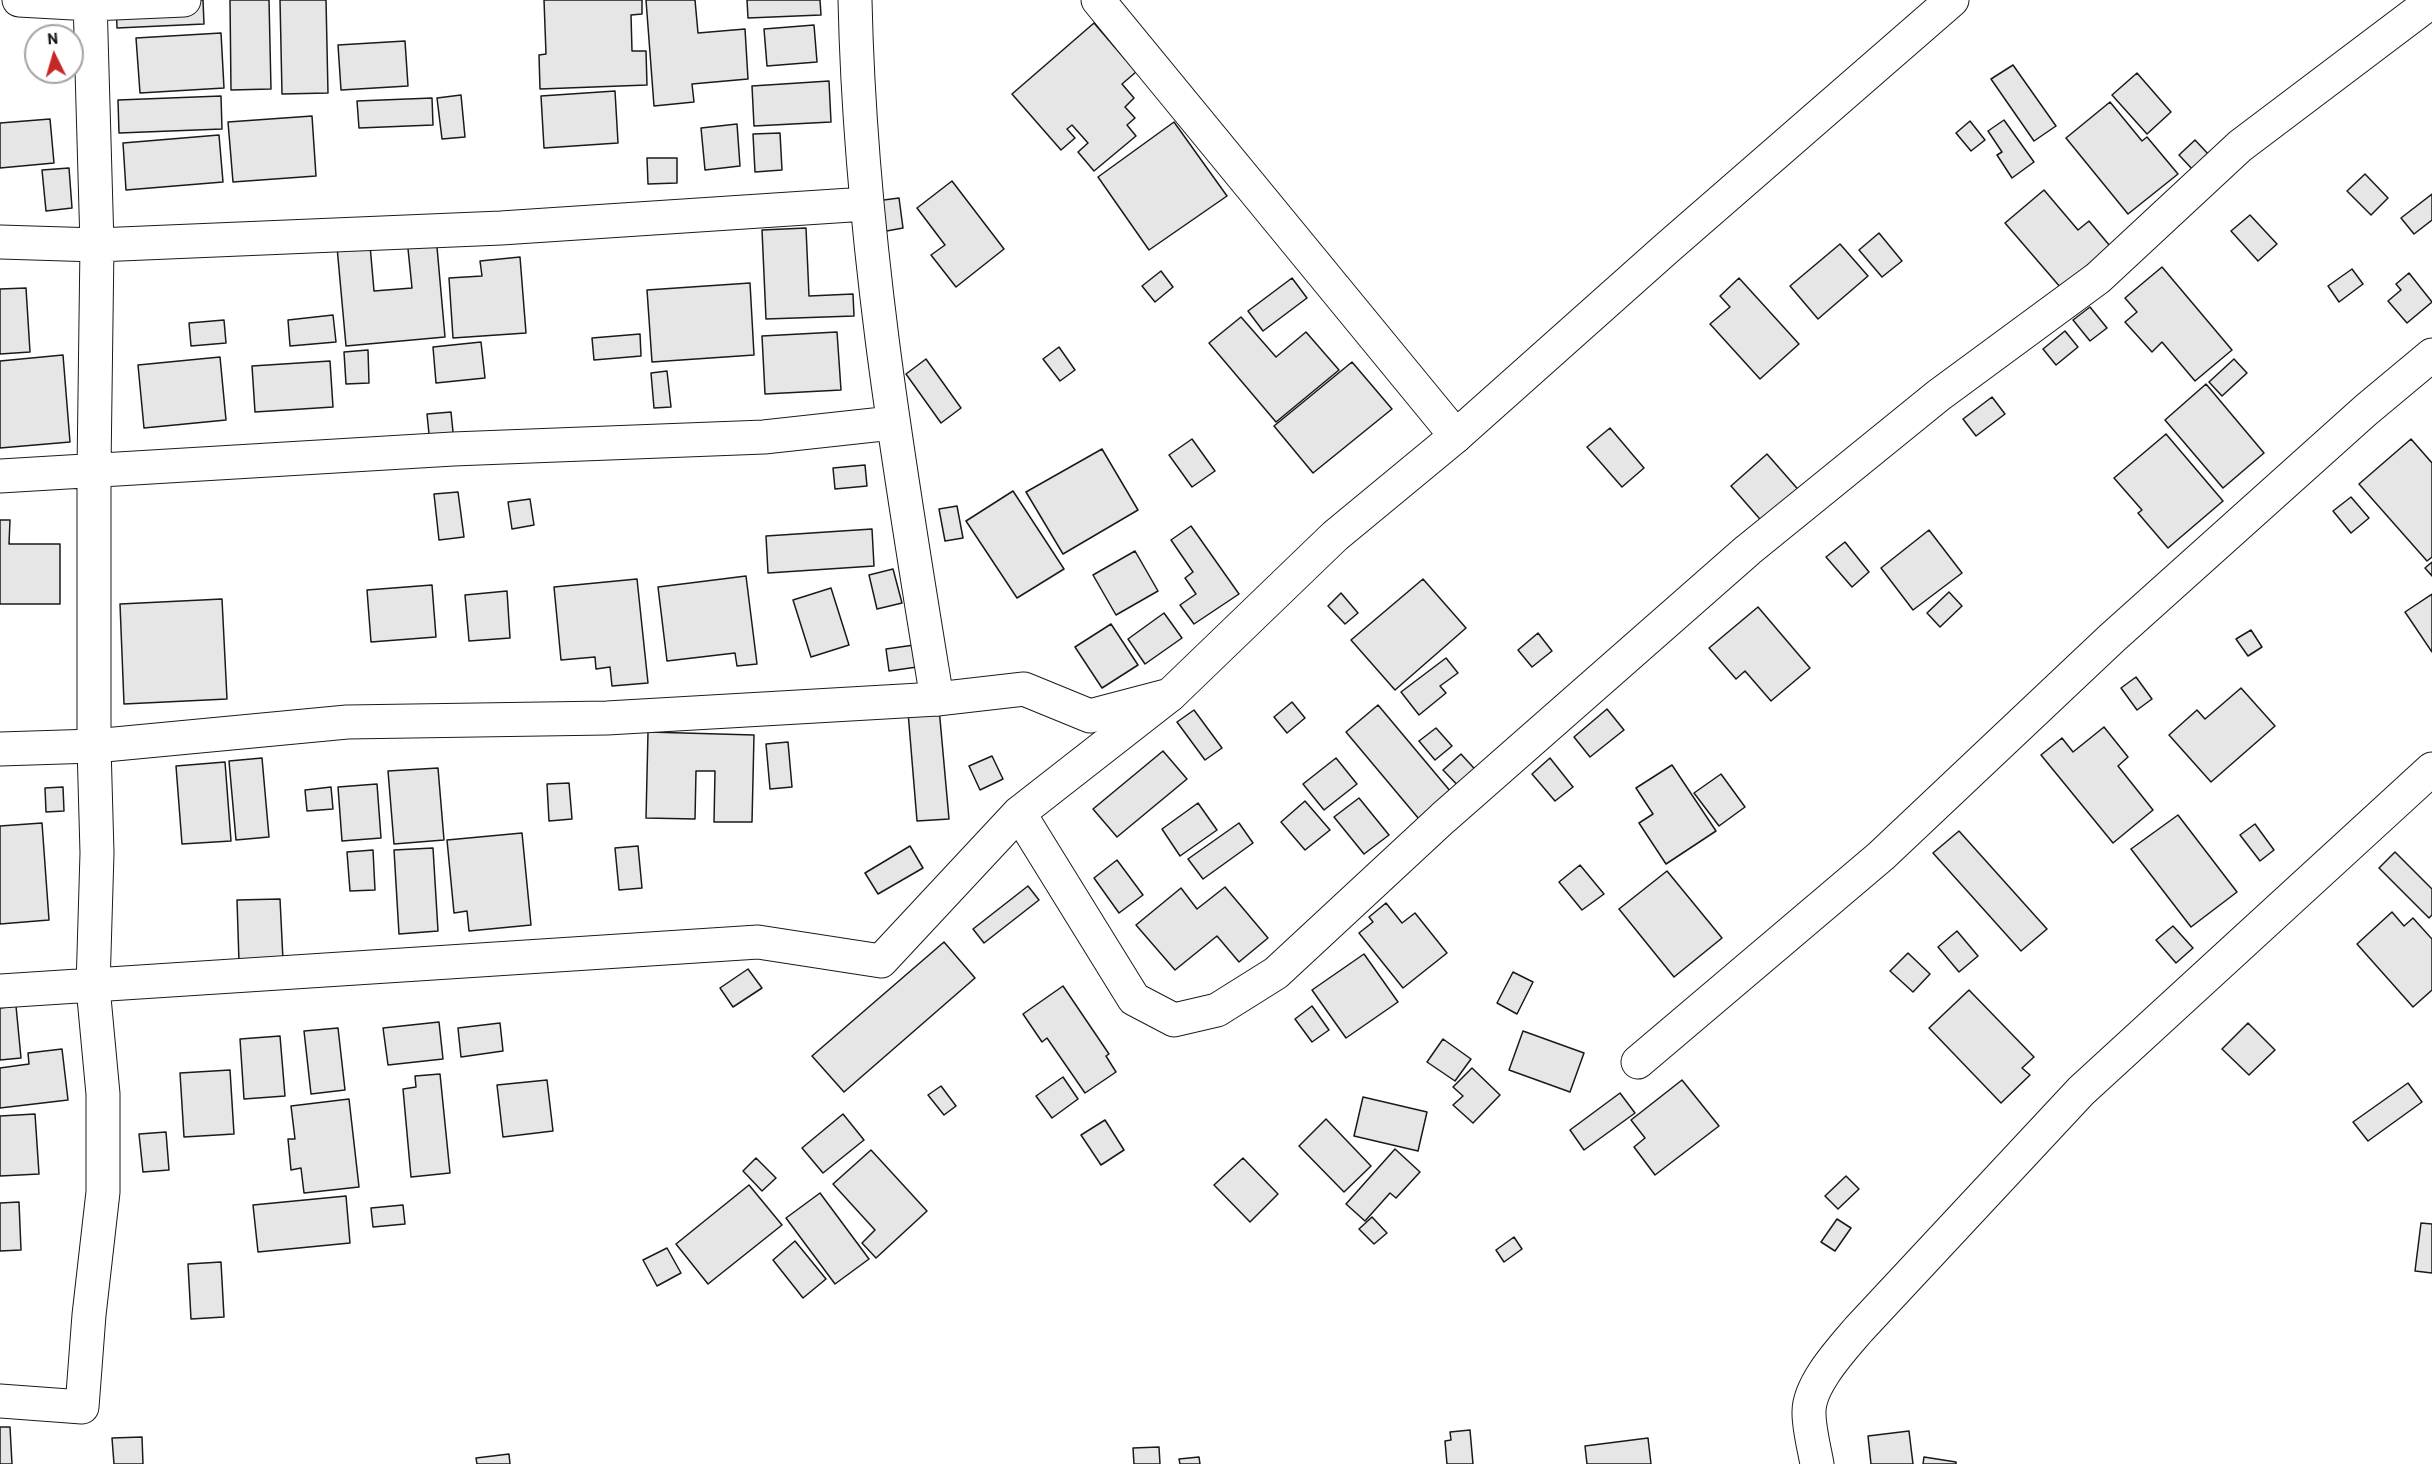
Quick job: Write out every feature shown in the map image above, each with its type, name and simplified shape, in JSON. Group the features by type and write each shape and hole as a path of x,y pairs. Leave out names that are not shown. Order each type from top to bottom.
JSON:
{"street":[{"path":"20,0 90,2 184,0"},
{"path":"855,0 866,204 892,423 936,699"},
{"path":"1098,0 1456,436"},
{"path":"0,991 93,987 758,942 881,961 1019,813 1170,695 1335,536 1456,436 1667,248 1952,0"},
{"path":"1019,813 1134,999 1174,1020 1217,1010 1276,973 1443,818 1748,550 1940,395 2098,278 2240,146 2432,1"},
{"path":"0,1401 82,1407 89,1316 103,1192 103,1094 93,987 97,852 94,746 94,469 97,245 90,2"},
{"path":"0,242 97,245 501,228 866,204"},
{"path":"1638,1062 1881,856 2112,638 2357,418 2432,355"},
{"path":"0,476 465,448 764,437 892,423"},
{"path":"0,749 94,746 347,722 607,718 936,699 1024,689 1090,716 1170,695"},
{"path":"1816,1464 1809,1410 1817,1386 1837,1355 1859,1329 2081,1091 2432,769"}],"building":[{"path":"116,0 203,0 204,24 117,28"},
{"path":"230,0 269,0 271,89 231,90"},
{"path":"280,0 326,0 328,93 282,94"},
{"path":"544,0 642,0 642,14 631,15 632,51 646,51 647,85 540,89 539,55 546,54"},
{"path":"646,0 695,0 698,33 745,29 748,79 692,84 694,102 654,106"},
{"path":"747,0 820,0 821,15 748,18"},
{"path":"1094,23 1136,72 1122,84 1134,98 1125,107 1135,118 1127,125 1136,136 1094,171 1078,152 1088,143 1072,125 1067,129 1075,138 1061,150 1012,94"},
{"path":"814,25 817,62 767,66 764,29"},
{"path":"221,33 224,88 140,93 136,38"},
{"path":"405,41 408,86 341,90 338,45"},
{"path":"2013,65 2056,126 2034,141 1991,79"},
{"path":"2137,73 2171,112 2147,134 2112,95"},
{"path":"829,81 831,122 754,126 752,86"},
{"path":"615,91 618,143 544,148 541,96"},
{"path":"461,95 465,137 442,139 437,98"},
{"path":"221,96 222,129 119,133 118,100"},
{"path":"432,98 433,125 359,128 357,101"},
{"path":"2110,102 2142,141 2147,137 2178,174 2128,214 2066,138"},
{"path":"312,116 316,176 233,182 228,122"},
{"path":"50,119 54,163 0,168 0,123"},
{"path":"2004,120 2034,162 2012,178 1997,155 2002,152 1988,131"},
{"path":"1970,121 1985,140 1971,151 1956,133"},
{"path":"1174,122 1227,196 1149,250 1098,177"},
{"path":"737,124 740,166 705,170 701,128"},
{"path":"780,133 782,170 755,172 753,134"},
{"path":"219,135 223,182 126,190 123,143"},
{"path":"2195,140 2211,157 2194,171 2179,155"},
{"path":"647,158 677,158 677,183 648,184"},
{"path":"69,168 72,208 46,211 42,170"},
{"path":"2365,174 2388,198 2371,215 2347,191"},
{"path":"952,181 1004,249 956,287 931,255 945,245 917,208"},
{"path":"2044,190 2078,230 2089,221 2110,246 2061,288 2005,223"},
{"path":"2432,194 2432,220 2414,234 2401,218"},
{"path":"899,198 903,228 881,232 876,201"},
{"path":"2250,215 2277,244 2258,261 2231,231"},
{"path":"806,228 809,296 853,294 854,316 766,319 762,230"},
{"path":"1879,233 1902,261 1882,277 1859,250"},
{"path":"436,236 445,337 346,346 337,247 370,245 374,291 412,288 407,239"},
{"path":"1840,244 1868,276 1818,319 1790,286"},
{"path":"520,257 526,333 453,338 449,278 482,276 480,261"},
{"path":"2162,267 2232,350 2195,381 2162,342 2152,352 2125,322 2137,312 2125,298"},
{"path":"2352,269 2363,284 2339,302 2328,286"},
{"path":"1161,271 1173,287 1155,302 1142,286"},
{"path":"2409,273 2432,302 2407,323 2388,301 2401,290 2396,284"},
{"path":"1292,278 1307,298 1263,331 1248,311"},
{"path":"1739,278 1799,344 1760,379 1710,324 1730,307 1720,296"},
{"path":"750,283 754,355 652,362 647,290"},
{"path":"26,288 30,352 0,354 0,289"},
{"path":"2090,307 2107,328 2090,341 2073,320"},
{"path":"333,315 336,342 290,346 288,320"},
{"path":"1241,317 1276,357 1306,332 1339,370 1276,422 1209,343"},
{"path":"224,320 226,343 191,346 189,323"},
{"path":"2065,331 2078,347 2056,365 2043,349"},
{"path":"837,332 841,390 765,394 762,336"},
{"path":"640,334 641,356 594,360 592,338"},
{"path":"481,342 485,378 436,383 433,347"},
{"path":"1059,347 1075,370 1060,381 1043,359"},
{"path":"368,350 369,383 346,384 344,352"},
{"path":"63,355 70,442 0,448 0,361"},
{"path":"220,357 226,420 144,428 138,365"},
{"path":"926,359 961,408 941,423 906,374"},
{"path":"2234,359 2247,373 2222,396 2209,382"},
{"path":"330,361 333,407 255,412 252,366"},
{"path":"1352,362 1392,409 1313,473 1274,426"},
{"path":"667,371 671,407 654,408 651,373"},
{"path":"2206,384 2264,453 2223,488 2165,420"},
{"path":"1992,397 2005,414 1976,436 1963,419"},
{"path":"451,412 454,442 430,444 427,414"},
{"path":"1610,428 1644,468 1622,487 1587,447"},
{"path":"2166,434 2223,501 2168,548 2138,513 2142,510 2114,478"},
{"path":"1192,439 1215,471 1192,487 1169,455"},
{"path":"2411,439 2432,463 2432,557 2427,561 2359,484"},
{"path":"1102,449 1138,510 1063,554 1026,492"},
{"path":"1767,454 1803,495 1766,526 1731,486"},
{"path":"865,465 867,486 835,489 833,468"},
{"path":"1013,491 1064,569 1017,598 966,521"},
{"path":"458,492 464,537 439,540 434,494"},
{"path":"2351,497 2369,518 2351,533 2333,511"},
{"path":"530,499 534,525 512,529 508,502"},
{"path":"957,506 963,538 945,541 939,509"},
{"path":"0,520 10,520 9,544 60,544 60,604 0,604"},
{"path":"1191,526 1239,594 1194,624 1180,605 1196,594 1185,578 1193,572 1171,540"},
{"path":"872,529 874,566 768,573 766,536"},
{"path":"1929,530 1962,573 1913,610 1881,568"},
{"path":"1845,542 1869,572 1852,587 1826,557"},
{"path":"1135,551 1158,591 1116,615 1093,575"},
{"path":"2432,562 2432,576 2425,568"},
{"path":"893,569 902,603 877,609 869,575"},
{"path":"746,576 757,664 737,666 735,653 667,661 658,587"},
{"path":"637,579 648,683 612,686 610,667 596,669 595,657 561,660 554,587"},
{"path":"1423,579 1466,628 1395,690 1351,640"},
{"path":"432,585 436,637 371,642 367,590"},
{"path":"831,588 849,645 811,657 793,600"},
{"path":"507,591 510,638 469,641 465,595"},
{"path":"1949,592 1962,606 1940,627 1927,613"},
{"path":"1341,593 1358,613 1345,624 1328,606"},
{"path":"2432,594 2432,652 2405,612"},
{"path":"222,599 227,699 124,704 120,604"},
{"path":"1758,607 1810,668 1771,701 1745,671 1736,679 1709,648"},
{"path":"1164,613 1182,638 1145,664 1128,639"},
{"path":"1111,624 1138,665 1102,688 1075,647"},
{"path":"2251,630 2262,647 2248,656 2236,639"},
{"path":"1538,633 1552,651 1532,667 1518,650"},
{"path":"921,644 924,666 889,671 886,649"},
{"path":"1446,658 1458,673 1440,686 1446,693 1419,715 1401,692"},
{"path":"2136,677 2152,699 2137,710 2121,688"},
{"path":"2241,688 2275,726 2211,782 2169,735 2197,710 2205,719"},
{"path":"1292,702 1305,718 1287,733 1274,717"},
{"path":"1378,705 1456,798 1424,825 1346,732"},
{"path":"939,708 949,819 917,821 908,712"},
{"path":"1607,709 1624,730 1590,757 1574,737"},
{"path":"1194,710 1222,748 1205,760 1177,722"},
{"path":"2104,727 2128,757 2118,766 2153,810 2113,843 2041,755 2062,738 2073,752"},
{"path":"1436,728 1452,746 1435,760 1419,741"},
{"path":"648,732 754,735 752,822 714,822 715,771 696,771 695,819 646,818"},
{"path":"788,742 792,787 770,789 766,744"},
{"path":"1163,751 1187,779 1117,837 1093,809"},
{"path":"1461,754 1482,777 1465,793 1443,770"},
{"path":"992,756 1003,779 980,790 969,766"},
{"path":"262,758 269,837 236,840 229,761"},
{"path":"1336,758 1357,784 1324,810 1303,784"},
{"path":"1550,758 1573,787 1555,801 1532,774"},
{"path":"225,762 231,841 182,844 176,766"},
{"path":"1672,765 1716,831 1666,864 1639,823 1653,814 1636,788"},
{"path":"438,768 444,840 394,844 388,771"},
{"path":"1721,774 1745,807 1719,826 1694,793"},
{"path":"569,783 572,819 549,821 547,784"},
{"path":"377,784 381,838 342,841 338,787"},
{"path":"63,787 64,811 46,812 45,788"},
{"path":"331,787 333,809 307,811 305,790"},
{"path":"1359,798 1389,835 1364,854 1334,817"},
{"path":"1305,801 1330,830 1305,850 1281,822"},
{"path":"1198,803 1217,830 1180,856 1162,829"},
{"path":"2178,815 2237,892 2191,927 2131,849"},
{"path":"42,823 49,920 0,924 0,826"},
{"path":"1239,823 1253,843 1203,879 1188,859"},
{"path":"2255,824 2274,850 2260,861 2240,835"},
{"path":"1959,831 2047,929 2021,951 1933,853"},
{"path":"522,833 531,925 469,931 467,911 454,913 447,840"},
{"path":"638,846 642,888 619,890 615,848"},
{"path":"910,846 923,868 878,894 865,873"},
{"path":"433,848 438,931 399,934 394,850"},
{"path":"373,850 375,890 350,891 347,852"},
{"path":"2395,852 2432,889 2432,915 2429,918 2379,868"},
{"path":"1117,860 1143,895 1119,913 1094,878"},
{"path":"1580,865 1604,894 1582,910 1559,882"},
{"path":"1667,871 1722,938 1674,977 1619,909"},
{"path":"1028,886 1039,900 984,943 973,929"},
{"path":"1225,887 1268,938 1239,962 1217,936 1175,970 1136,925 1181,888 1197,909"},
{"path":"280,899 283,960 239,962 237,900"},
{"path":"1386,903 1402,923 1415,913 1447,953 1403,988 1359,933 1373,922 1369,917"},
{"path":"2392,912 2404,926 2413,918 2432,939 2432,990 2413,1007 2357,944"},
{"path":"2173,926 2193,948 2176,963 2156,940"},
{"path":"1957,931 1978,956 1959,972 1938,947"},
{"path":"944,942 975,978 844,1092 812,1056"},
{"path":"1908,953 1930,974 1913,992 1890,971"},
{"path":"1364,954 1398,1002 1346,1038 1312,990"},
{"path":"748,969 762,988 733,1007 720,988"},
{"path":"1513,972 1533,982 1517,1014 1497,1003"},
{"path":"1063,986 1109,1054 1106,1056 1116,1072 1085,1093 1047,1038 1042,1042 1023,1014"},
{"path":"1969,990 2034,1057 2022,1068 2030,1075 2001,1103 1929,1028"},
{"path":"16,1006 21,1058 0,1060 0,1008"},
{"path":"1312,1006 1329,1030 1312,1042 1295,1019"},
{"path":"439,1022 443,1059 388,1065 383,1028"},
{"path":"500,1023 503,1051 461,1057 458,1028"},
{"path":"2248,1023 2275,1050 2249,1075 2222,1049"},
{"path":"338,1028 345,1090 311,1094 304,1031"},
{"path":"1523,1031 1584,1053 1570,1092 1509,1070"},
{"path":"280,1036 285,1096 244,1099 240,1039"},
{"path":"1443,1039 1471,1059 1455,1081 1427,1062"},
{"path":"62,1049 68,1100 0,1108 0,1068 29,1064 28,1053"},
{"path":"1472,1068 1500,1095 1473,1123 1453,1105 1463,1096 1453,1087"},
{"path":"230,1070 234,1134 184,1137 180,1073"},
{"path":"440,1074 450,1173 411,1177 403,1089 416,1087 415,1076"},
{"path":"1063,1077 1078,1099 1052,1118 1036,1096"},
{"path":"547,1080 553,1131 503,1137 497,1085"},
{"path":"1682,1080 1719,1126 1655,1175 1634,1147 1645,1138 1631,1120"},
{"path":"2408,1083 2422,1102 2368,1141 2353,1122"},
{"path":"941,1086 956,1106 944,1115 928,1095"},
{"path":"1620,1093 1635,1113 1584,1150 1570,1130"},
{"path":"1363,1097 1427,1112 1418,1151 1354,1136"},
{"path":"349,1099 359,1187 304,1193 301,1168 291,1170 288,1139 295,1139 291,1106"},
{"path":"35,1114 39,1174 0,1176 0,1116"},
{"path":"843,1114 864,1140 823,1173 802,1148"},
{"path":"1326,1119 1371,1166 1344,1192 1299,1146"},
{"path":"1105,1120 1124,1150 1101,1165 1081,1135"},
{"path":"166,1132 169,1170 143,1172 139,1134"},
{"path":"1395,1149 1420,1172 1396,1198 1390,1193 1365,1221 1346,1204"},
{"path":"871,1150 927,1211 876,1258 862,1243 875,1230 833,1184"},
{"path":"756,1158 776,1178 762,1191 743,1171"},
{"path":"1243,1158 1278,1194 1250,1222 1214,1185"},
{"path":"1846,1176 1859,1189 1838,1209 1825,1196"},
{"path":"749,1185 782,1225 708,1284 676,1244"},
{"path":"820,1193 869,1259 835,1284 786,1218"},
{"path":"346,1196 350,1243 258,1252 253,1205"},
{"path":"19,1202 21,1250 0,1251 0,1203"},
{"path":"403,1205 405,1224 373,1227 371,1208"},
{"path":"1372,1217 1387,1233 1374,1244 1359,1229"},
{"path":"1837,1219 1851,1228 1835,1251 1821,1242"},
{"path":"2421,1223 2432,1224 2432,1273 2415,1271"},
{"path":"1514,1237 1522,1249 1504,1262 1496,1250"},
{"path":"795,1241 826,1279 803,1298 773,1260"},
{"path":"667,1248 681,1273 657,1286 643,1260"},
{"path":"221,1262 224,1317 191,1319 188,1264"},
{"path":"0,1427 10,1427 12,1464 0,1464"},
{"path":"1470,1430 1473,1464 1447,1464 1445,1441 1451,1440 1450,1432"},
{"path":"1909,1431 1913,1464 1871,1464 1868,1436"},
{"path":"142,1437 143,1464 114,1464 112,1438"},
{"path":"1648,1438 1651,1464 1587,1464 1585,1446"},
{"path":"1159,1447 1160,1464 1134,1464 1133,1448"},
{"path":"509,1454 510,1464 477,1464 476,1458"},
{"path":"1199,1457 1200,1464 1180,1464 1179,1459"},
{"path":"1924,1457 1956,1462 1956,1464 1923,1464"}]}
